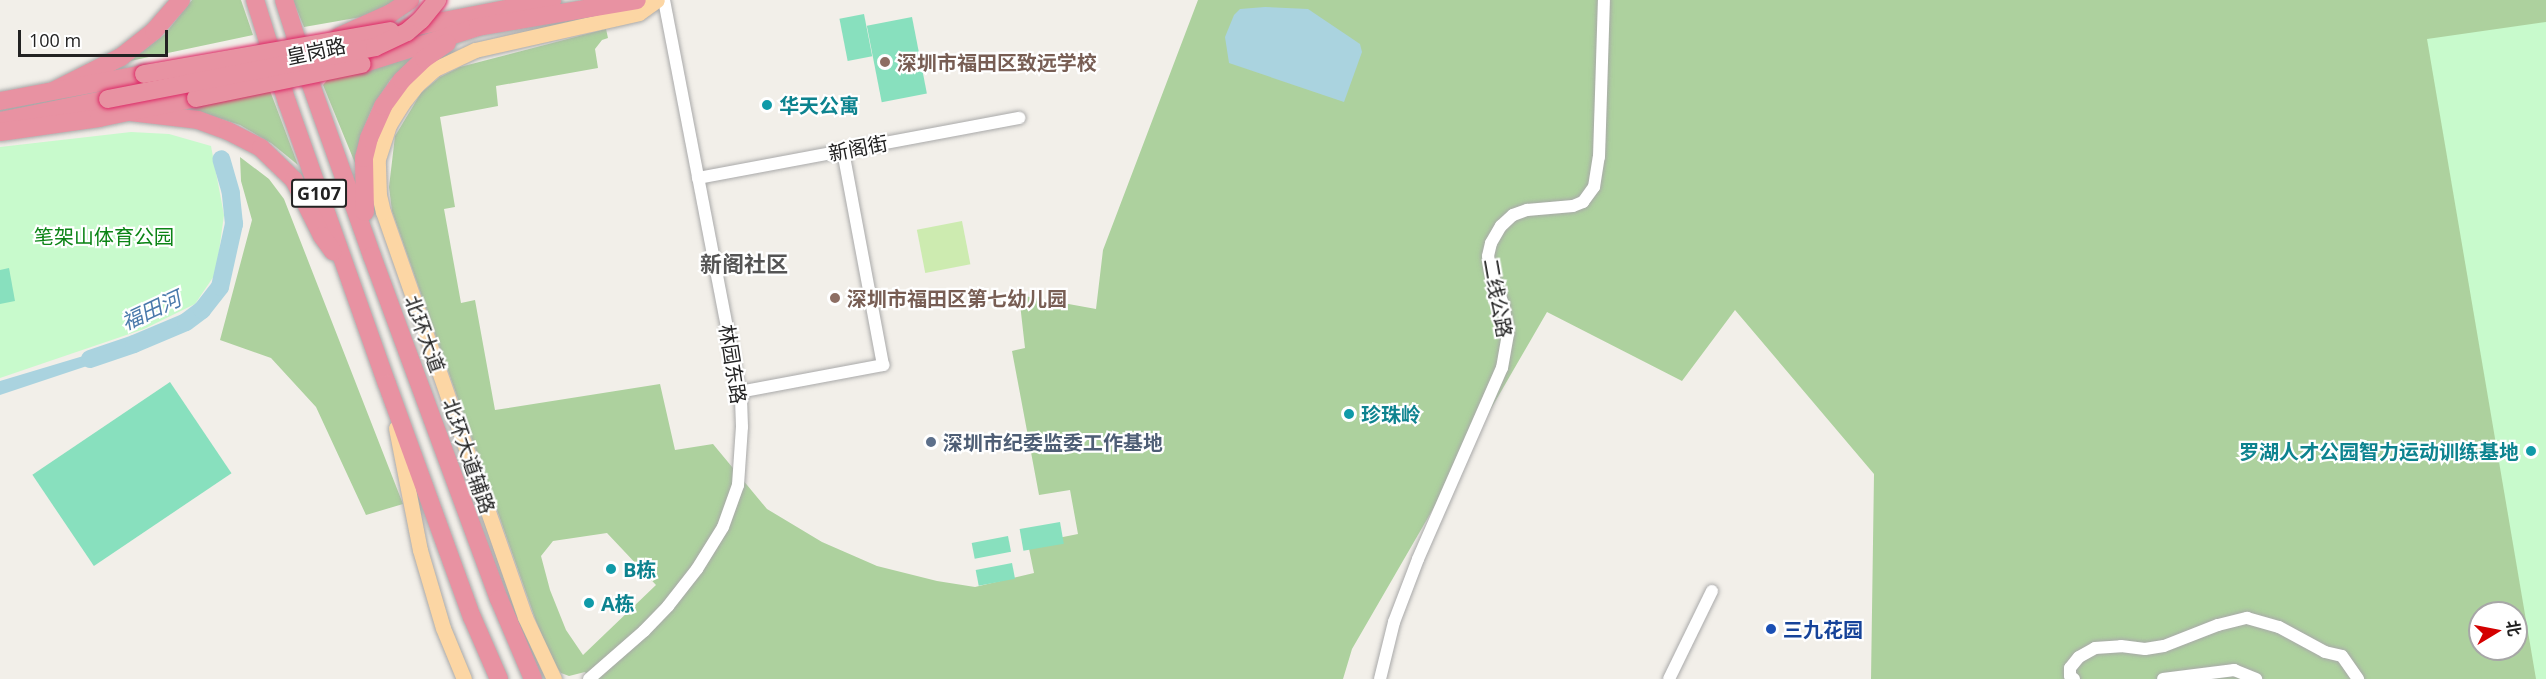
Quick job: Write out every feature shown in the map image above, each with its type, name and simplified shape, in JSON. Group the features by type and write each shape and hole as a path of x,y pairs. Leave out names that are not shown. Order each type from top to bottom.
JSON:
{"highway":[{"path":"55,90 121,57 154,31 181,0"},
{"name":"G107","path":"255,0 287,102 387,384 472,617 499,679"},
{"name":"北环大道","path":"284,0 310,82 372,256 499,599 533,679"},
{"path":"390,22 410,0"},
{"path":"0,121 375,46 407,32 422,20 436,0"},
{"name":"皇岗路","path":"0,101 330,40 390,22 552,0"},
{"name":"皇岗路","path":"0,132 130,112 362,64 478,27 638,0"},
{"path":"372,256 365,214 363,178 369,138 376,121 402,80 414,68 437,50 478,27"},
{"path":"130,112 198,120 234,133 261,148 294,180 321,236 345,267"}],"main road":[{"name":"北环大道辅路","path":"554,679 525,617 399,255 379,195 378,159 389,125 417,85 435,69 475,50 634,15 657,0"},
{"path":"387,384 420,550 443,628 464,679"},
{"name":"北环大道辅路","path":"499,599 541,655"}],"street":[{"name":"林园东路","path":"589,679 668,606 697,569 723,526 738,485 742,427 739,392 664,0"},
{"name":"二线公路","path":"1380,679 1394,622 1423,549 1502,368 1508,334 1503,304 1490,268 1488,256 1491,243 1501,226 1514,215 1527,210 1573,206 1583,202 1594,187 1599,157 1604,0"},
{"name":"新阁街","path":"698,178 1019,118"},
{"path":"739,392 883,365 843,151"},
{"path":"1669,679 1712,591"},
{"path":"2074,679 2070,676 2070,668 2079,657 2095,648 2145,649 2164,646 2218,625 2247,618 2279,627 2325,652 2342,656 2358,679"},
{"path":"2163,679 2235,670 2256,679"}],"green space":[{"path":"192,0 241,0 253,35 130,61 165,34"},
{"path":"293,0 401,0 367,16 304,27"},
{"path":"1198,0 2546,0 2546,679 1871,679 1874,474 1735,310 1682,381 1547,312 1352,649 1343,679 590,679 585,672 569,676 561,673 553,662 536,621 392,211 389,187 395,136 421,93 440,77 460,67 606,29 608,38 602,40 595,49 598,68 496,86 498,106 440,117 455,207 444,209 461,303 475,300 495,410 660,384 675,450 713,444 767,509 822,542 877,566 937,581 975,587 1034,573 1028,544 1078,534 1070,490 1039,495 1012,351 1025,348 1019,295 1096,309 1103,250","holes":["607,533 656,585 583,655 566,630 550,590 541,556 553,541"]},
{"path":"864,14 872,56 848,61 839,19"},
{"path":"912,17 927,94 882,102 867,26"},
{"path":"2546,22 2546,679 2536,679 2528,632 2528,601 2523,601 2427,39"},
{"path":"412,58 390,80 373,106 361,134 355,163 323,85 328,79 342,74"},
{"path":"269,88 298,165 271,143 240,125 188,108"},
{"name":"笔架山体育公园","path":"131,132 169,134 211,146 224,215 216,273 195,304 144,329 0,378 0,147"},
{"path":"240,157 269,179 284,199 403,504 366,515 316,407 271,358 220,340 252,220 241,181"},
{"path":"962,221 970,264 925,273 917,230"},
{"path":"9,268 15,301 0,304 0,270"},
{"path":"170,382 232,473 94,566 32,475"},
{"path":"1060,522 1064,544 1023,551 1020,529"},
{"path":"1008,536 1011,552 975,559 972,543"},
{"path":"1012,563 1015,579 979,586 976,570"}],"water":[{"path":"1265,7 1308,9 1360,44 1362,52 1344,102 1229,63 1225,37 1234,15 1240,9"},
{"path":"110,348 117,356 0,395 0,381"}],"waterway":[{"name":"福田河","path":"90,359 134,344 186,322 202,310 220,287 234,224 231,193 221,159"}],"place":[{"name":"深圳市福田区致远学校","path":"885,62"},
{"name":"华天公寓","path":"767,105"},
{"name":"深圳市福田区第七幼儿园","path":"835,298"},
{"name":"珍珠岭","path":"1349,414"},
{"name":"深圳市纪委监委工作基地","path":"931,442"},
{"name":"罗湖人才公园智力运动训练基地","path":"2531,451"},
{"name":"B栋","path":"611,569"},
{"name":"A栋","path":"589,603"},
{"name":"三九花园","path":"1771,629"}],"district":[{"name":"新阁社区","path":"744,264"}]}
